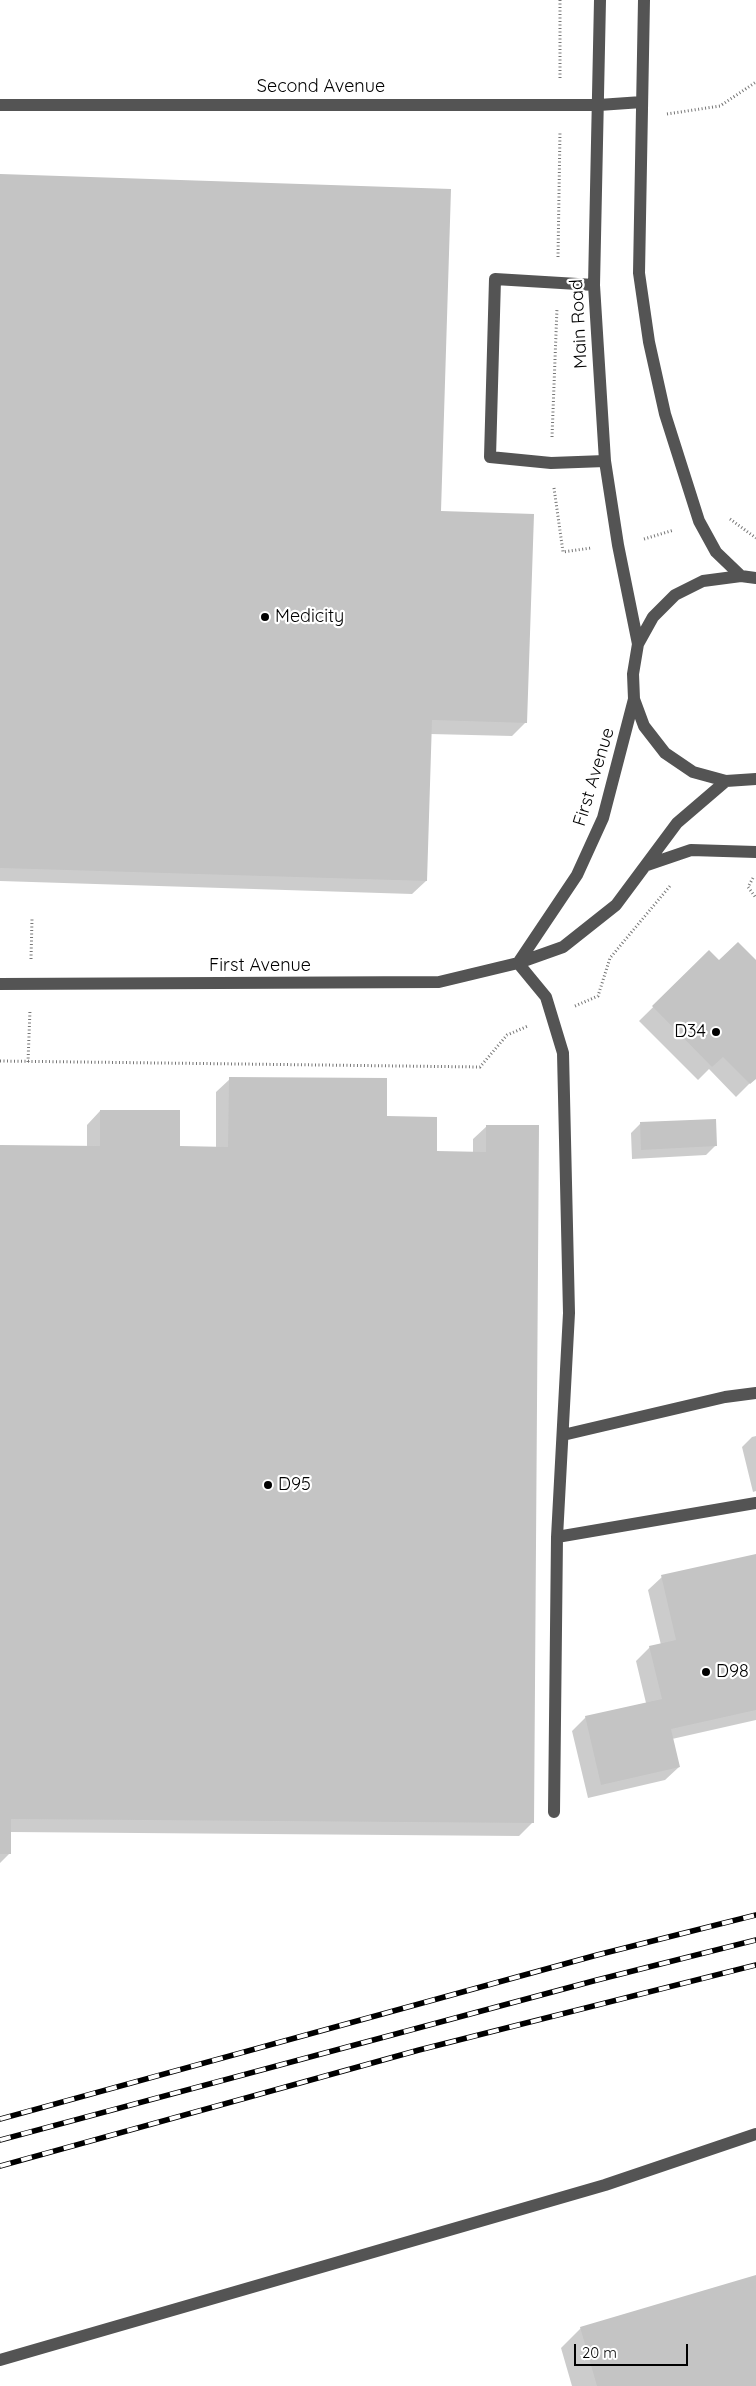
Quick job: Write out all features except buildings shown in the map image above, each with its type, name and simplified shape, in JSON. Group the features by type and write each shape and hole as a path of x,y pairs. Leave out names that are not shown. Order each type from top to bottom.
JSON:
{"lane":[{"name":"Main Road","path":"600,0 594,285 605,461 618,545 638,644"},
{"path":"644,0 639,273 649,342 665,414 699,521 716,552 741,576"},
{"name":"Second Avenue","path":"0,105 599,105 642,102"},
{"path":"594,285 495,279 490,457 551,464 605,461"},
{"path":"755,780 726,781 693,772 665,753 644,726 634,699 632,674 638,644 653,617 675,595 703,581 741,576 756,578"},
{"name":"First Avenue","path":"518,963 577,874 603,818 634,699"},
{"name":"First Avenue","path":"0,984 439,982 518,963 563,948 616,905 647,865 676,822 726,781"},
{"path":"647,865 691,850 756,852"},
{"path":"518,963 546,997 563,1053 569,1313 558,1537 554,1812"},
{"path":"563,1435 725,1397 756,1393"},
{"path":"558,1537 756,1503"},
{"path":"0,2360 605,2185 756,2134"}],"path":[{"path":"667,114 720,106 756,82"},
{"path":"666,123 667,104"},
{"path":"728,517 756,538"},
{"path":"754,877 748,887 756,898"},
{"path":"0,1062 480,1067 507,1035 598,996 610,958 673,883"}],"railway":[{"path":"0,2119 597,1955 756,1915"},
{"path":"0,2140 597,1980 756,1940"},
{"path":"0,2166 419,2050 756,1965"}],"place":[{"name":"Medicity","path":"265,617"},
{"name":"D34","path":"716,1032"},
{"name":"D95","path":"268,1485"},
{"name":"D98","path":"706,1672"}]}
